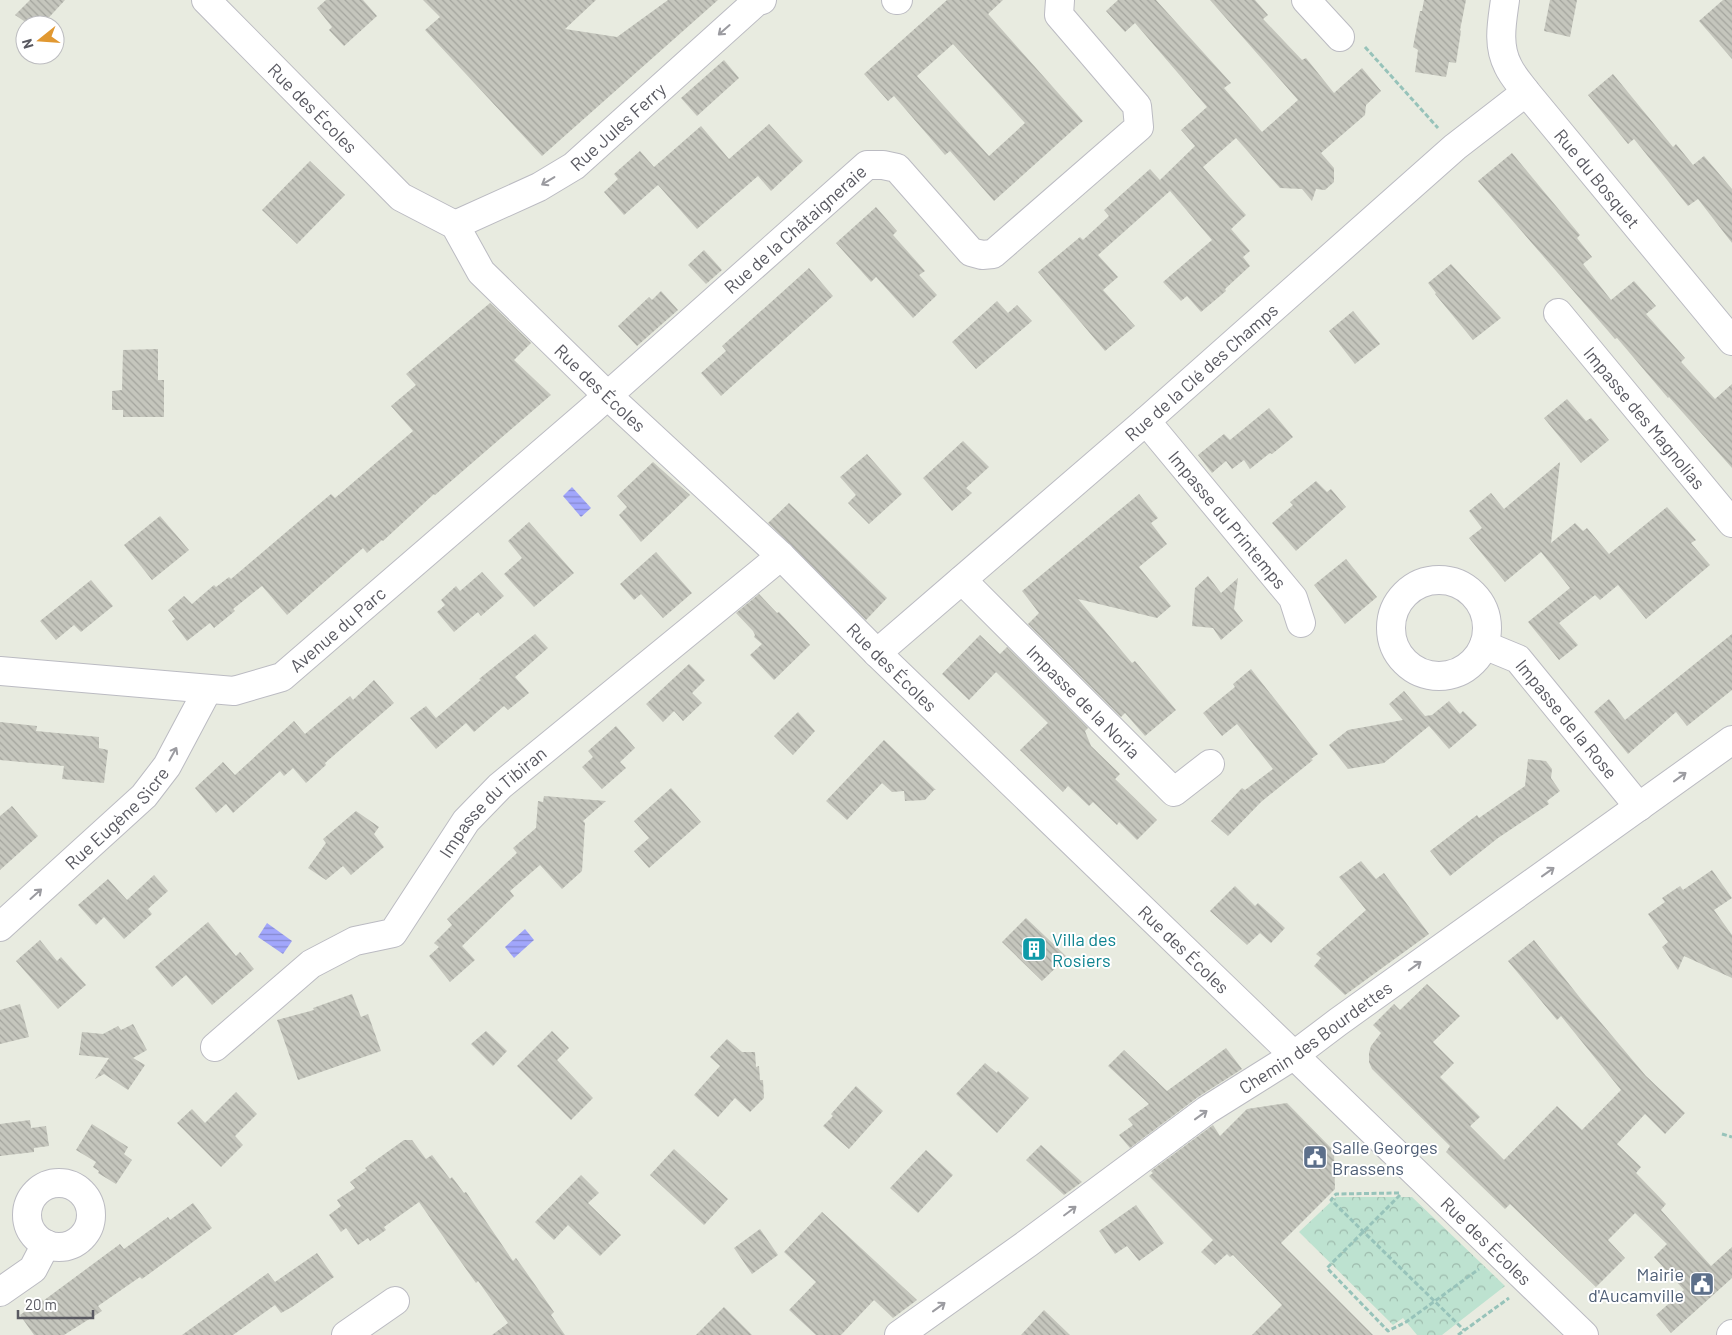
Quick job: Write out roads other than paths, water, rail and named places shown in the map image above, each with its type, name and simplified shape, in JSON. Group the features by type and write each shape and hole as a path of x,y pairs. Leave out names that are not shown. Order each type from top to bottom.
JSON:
{"street":[{"name":"Rue des Écoles","path":"206,0 401,197 455,225 481,272 607,396 781,556 877,653 1584,1335"},
{"name":"Rue Jules Ferry","path":"455,225 539,187 574,166 756,2 762,0"},
{"name":"Rue de la Châtaigneraie","path":"607,396 867,165 883,165 896,168 970,252 982,255 993,254 1139,127 1137,106 1059,15 1060,0"},
{"path":"1306,0 1340,37"},
{"name":"Rue du Bosquet","path":"1505,0 1501,26 1501,45 1508,66 1526,92 1732,341"},
{"name":"Rue de la Clé des Champs","path":"877,653 1146,421 1455,147 1526,92"},
{"name":"Impasse des Magnolias","path":"1558,313 1732,523"},
{"name":"Avenue du Parc","path":"0,671 234,691 282,677 607,396"},
{"name":"Impasse du Printemps","path":"1146,421 1293,598 1302,623"},
{"name":"Impasse du Tibiran","path":"215,1046 311,964 354,941 393,933 466,821 500,786 781,556"},
{"name":"Impasse de la Noria","path":"962,580 1174,792 1210,764"},
{"name":"Impasse de la Rose","path":"1484,645 1518,659 1639,807"},
{"name":"Rue Eugène Sicre","path":"0,927 144,796 167,766 208,689"},
{"name":"Chemin des Bourdettes","path":"899,1335 1028,1243 1207,1110 1293,1056 1732,740"},
{"path":"0,1292 33,1268 46,1244"},
{"path":"346,1335 395,1301"}],"water":[{"path":"572,487 591,508 581,517 563,496"},
{"path":"267,923 292,941 283,954 258,937"},
{"path":"525,929 534,940 514,958 505,947"}],"place":[{"name":"Villa des Rosiers","path":"1034,949"},
{"name":"Salle Georges Brassens","path":"1315,1157"},
{"name":"Mairie d'Aucamville","path":"1702,1284"}]}
